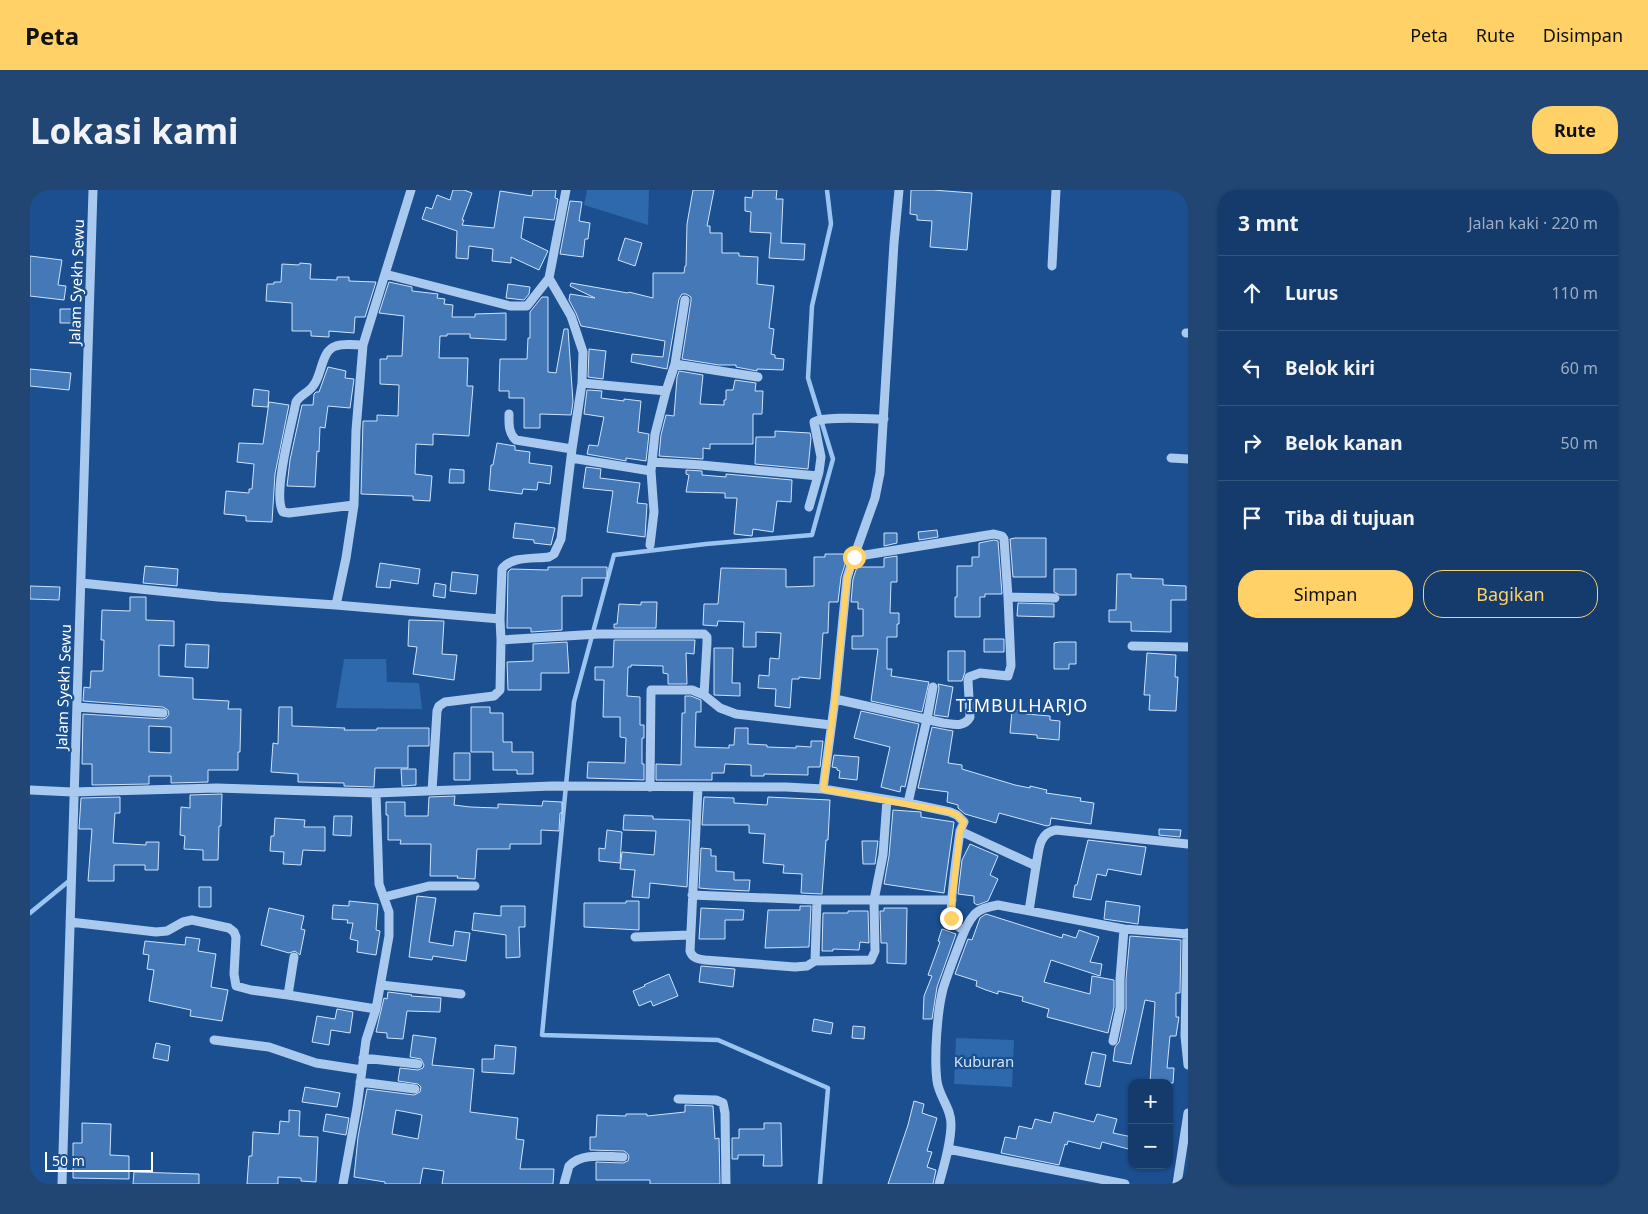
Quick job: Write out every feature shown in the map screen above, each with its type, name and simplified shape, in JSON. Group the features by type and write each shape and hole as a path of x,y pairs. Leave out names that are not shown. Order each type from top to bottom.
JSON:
{"street":[{"name":"Jalam Syekh Sewu","path":"62,1184 70,922 70,792 77,707 93,190"},
{"path":"336,605 346,558 354,505 356,430 364,345 411,190"},
{"path":"385,274 520,307 527,306 549,278 566,190"},
{"path":"823,789 835,699 847,578 875,498 880,473 899,190"},
{"path":"1052,266 1056,190"},
{"path":"432,791 437,711 439,706 445,702 494,696 497,694 500,686 502,569 505,564 514,561 549,557 554,554 561,539 582,382 584,352 571,316 549,278"},
{"path":"650,545 654,512 652,467 655,434 675,364 686,300"},
{"path":"354,505 289,513 282,512 280,504 282,465 296,402 299,397 313,387 328,351 335,346 364,345"},
{"path":"675,364 758,377"},
{"path":"582,382 666,391"},
{"path":"509,414 510,431 512,437 516,440 571,454 652,467 701,465 818,476"},
{"path":"809,507 818,476 820,457 814,424 817,420 884,419"},
{"path":"1171,458 1188,459"},
{"path":"835,699 952,724 965,723 970,717 969,677 980,673 1004,676 1009,674 1008,597 1004,539 998,534 854,557"},
{"path":"81,582 218,598 336,605 500,619"},
{"path":"1008,597 1055,598"},
{"path":"501,640 599,634 704,634 708,643 704,696"},
{"path":"1132,646 1188,647"},
{"path":"908,803 928,719 933,687"},
{"path":"650,787 651,690 692,690 720,708 736,714 831,725"},
{"path":"77,707 163,713"},
{"path":"30,790 70,792 217,788 376,794 552,786 786,787 823,789 908,803 957,815 964,822 960,831 952,900 953,921 964,930"},
{"path":"698,787 690,935 691,954 699,959 795,967 807,966 815,961 871,960 873,958 875,951 874,900 883,855 887,800"},
{"path":"342,1184 357,1107 366,1040 376,1009 390,936 390,912 379,884 376,794"},
{"path":"1029,911 1041,839 1045,834 1056,830 1188,844"},
{"path":"960,831 1036,866"},
{"path":"384,897 430,886 475,886"},
{"path":"692,896 817,900 952,900"},
{"path":"815,961 817,900"},
{"path":"939,1184 948,1149 951,1126 949,1109 938,1088 937,1080 937,1039 941,1000 964,930 973,916 979,911 998,906 1124,929 1187,934 1185,1036 1188,1064"},
{"path":"70,922 150,932 167,931 187,920 229,928 232,929 236,938 234,985 239,988 376,1009"},
{"path":"1112,1041 1120,1008 1120,978 1124,929"},
{"path":"635,937 690,935"},
{"path":"288,995 294,957"},
{"path":"381,985 461,994"},
{"path":"214,1040 269,1047 316,1063 362,1070"},
{"path":"364,1058 418,1064"},
{"path":"360,1082 415,1089"},
{"path":"678,1099 716,1100 723,1103 725,1113 726,1184"},
{"path":"1178,1184 1188,1113"},
{"path":"948,1149 1125,1184"},
{"path":"564,1184 569,1166 578,1159 585,1157 624,1156"}],"green space":[{"path":"587,190 649,190 648,225 584,205"},
{"path":"344,659 386,659 387,682 419,683 422,709 336,708"},
{"name":"Kuburan","path":"956,1038 1014,1040 1012,1087 954,1084"}],"building":[{"path":"453,190 464,190 472,193 462,225 494,228 500,191 532,196 533,190 556,190 555,198 558,199 554,220 524,217 521,238 548,251 539,270 511,257 511,263 492,261 493,249 469,246 468,259 456,258 457,231 422,219 426,207 432,209 437,195 450,200"},
{"path":"693,190 714,190 707,226 710,226 710,233 722,233 722,253 739,253 739,256 758,257 757,284 774,286 769,328 774,329 771,354 775,355 775,358 784,359 783,370 757,369 757,371 736,367 736,365 719,365 682,359 691,301 691,297 686,294 682,294 679,299 667,369 631,362 632,354 663,357 665,341 581,326 569,300 570,294 595,298 570,286 571,283 629,292 653,298 653,273 684,273 686,266 687,224"},
{"path":"753,190 777,190 776,199 783,199 781,243 805,244 804,260 769,258 771,233 750,232 751,212 745,211 745,197 752,198"},
{"path":"911,190 972,193 967,250 930,247 932,221 917,220 917,215 910,214"},
{"path":"570,201 582,202 579,221 590,223 588,239 585,239 583,257 560,254"},
{"path":"625,238 642,243 635,266 618,260"},
{"path":"30,256 62,260 58,285 66,286 64,300 30,296"},
{"path":"300,263 311,264 310,279 337,280 337,277 349,277 349,281 376,282 365,317 355,317 354,333 329,331 329,337 311,336 311,331 292,331 292,303 266,301 267,284 281,282 282,264 299,265"},
{"path":"389,282 412,287 412,291 438,294 437,298 445,299 444,304 453,305 452,317 475,317 475,314 506,313 506,340 470,338 470,334 447,334 447,336 440,336 439,358 468,358 467,386 473,386 469,436 433,434 433,445 416,444 415,474 432,476 430,501 413,500 413,496 361,494 363,421 377,421 377,415 398,416 399,385 380,384 380,359 387,359 387,356 402,356 404,316 379,313"},
{"path":"508,284 530,287 529,294 524,300 506,298"},
{"path":"542,297 548,297 548,372 556,373 564,329 568,329 573,402 571,415 540,414 540,428 524,428 524,398 509,398 509,391 499,391 500,359 527,359 528,338 530,338 530,312"},
{"path":"60,309 80,309 80,323 60,323"},
{"path":"589,349 606,351 603,379 588,377"},
{"path":"328,367 346,371 345,378 354,379 350,408 328,406 325,428 320,427 315,487 287,486 290,460 302,405 313,405 314,394 319,392"},
{"path":"30,369 71,373 69,390 30,386"},
{"path":"679,371 703,375 700,404 724,405 726,390 733,390 735,380 756,383 755,391 763,391 762,414 753,414 753,444 710,444 710,449 703,448 703,459 659,456 661,435 666,415 674,416"},
{"path":"254,389 269,391 268,407 252,406"},
{"path":"587,390 602,391 601,398 641,401 638,432 649,434 646,461 626,458 626,461 587,454 589,445 598,446 604,417 584,414"},
{"path":"269,402 289,405 275,474 272,522 246,521 246,516 224,514 226,491 249,493 249,489 252,489 254,464 237,462 239,443 263,444"},
{"path":"775,431 810,433 808,469 755,464 756,437 775,437"},
{"path":"497,443 515,446 515,450 530,452 529,463 552,466 550,484 538,482 537,490 523,489 522,494 489,490 491,465 493,465"},
{"path":"586,467 601,469 600,478 640,483 637,503 647,504 645,537 607,532 613,491 583,488"},
{"path":"450,469 464,470 464,483 449,483"},
{"path":"686,470 702,471 702,475 726,477 726,474 792,480 791,502 777,501 773,532 753,529 752,536 734,534 737,498 725,498 725,493 686,492 689,475 686,474"},
{"path":"515,523 555,528 551,545 534,543 534,540 513,538"},
{"path":"937,530 938,537 919,540 918,532"},
{"path":"884,533 897,533 897,543 884,546"},
{"path":"1046,538 1046,577 1013,577 1010,539"},
{"path":"998,541 1002,594 985,594 985,597 980,597 980,617 955,617 957,566 972,566 972,557 979,557 979,543"},
{"path":"825,554 846,554 846,561 841,577 838,602 829,602 828,633 823,633 820,679 799,677 799,679 792,679 790,708 775,706 776,689 758,688 759,675 769,676 770,658 779,659 781,633 756,632 756,647 743,647 744,622 718,621 717,626 703,625 704,604 718,604 721,568 786,569 786,587 814,586 814,557 825,557"},
{"path":"897,556 897,582 891,582 890,613 899,613 899,624 897,624 897,637 887,637 887,669 892,669 891,676 929,682 922,712 871,701 878,649 852,649 852,636 863,636 863,609 858,609 858,602 851,602 853,579 857,567 884,567 884,558"},
{"path":"380,563 420,569 418,584 391,580 390,588 376,587"},
{"path":"145,566 178,569 177,586 143,583"},
{"path":"548,567 607,567 607,578 582,578 582,596 562,596 562,630 531,632 531,628 507,628 508,572 511,569 548,570"},
{"path":"1054,569 1076,569 1076,595 1060,595 1054,592"},
{"path":"452,572 478,575 476,594 450,591"},
{"path":"1117,574 1131,574 1131,578 1163,579 1163,585 1186,586 1186,600 1171,600 1171,632 1131,631 1131,622 1109,622 1109,610 1116,610"},
{"path":"435,583 446,585 445,598 433,596"},
{"path":"30,586 60,587 59,600 30,599"},
{"path":"130,597 146,597 146,620 174,621 174,646 159,645 159,676 193,678 193,699 229,701 228,709 241,709 238,770 208,770 208,782 171,783 171,776 149,776 149,784 92,785 92,764 82,764 83,714 163,719 169,714 168,710 163,707 83,701 84,687 90,688 91,671 103,671 104,640 101,640 102,610 130,611","holes":["149,726 171,727 171,753 149,752"]},
{"path":"641,602 657,602 656,628 614,628 614,624 617,624 619,604 641,605"},
{"path":"1018,603 1054,604 1054,617 1017,616"},
{"path":"409,620 444,621 442,654 457,655 454,680 413,674 417,647 408,646"},
{"path":"984,639 1004,639 1004,652 984,652"},
{"path":"614,640 695,640 694,654 686,653 687,684 668,684 668,674 663,673 663,666 631,665 631,667 628,667 627,696 640,697 640,725 644,725 642,764 644,764 644,780 587,778 588,762 625,763 626,738 620,737 620,717 603,717 604,680 595,680 595,667 613,667"},
{"path":"567,642 569,673 541,673 541,690 508,690 507,662 533,661 533,644"},
{"path":"1076,642 1076,664 1069,664 1069,669 1054,669 1054,643"},
{"path":"186,644 209,645 208,668 185,667"},
{"path":"714,648 733,648 732,683 740,683 740,696 714,695"},
{"path":"948,651 965,651 965,672 962,681 948,681"},
{"path":"1147,653 1176,655 1175,677 1178,677 1176,711 1149,710 1150,695 1144,695"},
{"path":"938,684 953,687 948,717 934,715 939,688"},
{"path":"685,696 701,700 701,712 696,712 695,747 729,748 729,745 734,745 735,728 748,728 748,744 796,748 796,746 811,747 811,741 823,741 820,767 808,767 808,775 764,774 764,776 751,776 751,765 725,764 724,773 712,773 712,780 656,780 656,764 681,765 682,713 685,713"},
{"path":"279,707 292,707 292,726 345,728 344,730 429,728 429,746 408,746 408,768 375,768 374,787 344,786 344,783 298,782 298,774 271,772 273,743 278,744"},
{"path":"471,707 490,707 490,713 503,713 503,742 512,742 512,752 533,752 533,774 517,774 517,770 493,770 493,752 471,752"},
{"path":"1012,710 1026,711 1026,714 1050,716 1050,720 1060,721 1059,740 1037,738 1037,735 1010,733"},
{"path":"861,711 919,724 905,787 901,786 900,792 881,787 890,747 854,738"},
{"path":"932,727 953,731 948,763 962,765 962,769 1015,785 1030,788 1030,786 1047,790 1046,793 1081,798 1080,801 1094,803 1091,824 1051,818 1050,825 1047,826 999,813 996,823 965,814 958,808 958,805 947,802 948,792 918,788"},
{"path":"454,753 470,753 470,780 454,780"},
{"path":"834,755 859,757 857,780 839,778 840,771 832,767"},
{"path":"401,769 416,769 416,785 402,786"},
{"path":"222,794 218,860 203,860 203,850 184,849 185,836 180,835 181,807 190,808 190,795"},
{"path":"455,796 454,805 470,807 498,808 498,804 542,806 543,801 562,802 559,831 541,830 541,844 510,844 510,849 477,849 475,879 457,878 458,876 430,876 431,844 400,844 401,840 388,840 386,802 405,802 405,816 428,816 429,797"},
{"path":"120,797 120,813 115,813 113,843 146,845 146,842 159,842 158,870 145,870 145,865 114,865 114,881 88,881 92,829 79,829 81,798"},
{"path":"704,797 734,798 734,803 767,805 768,797 830,800 822,894 801,893 802,874 783,873 784,865 763,863 765,834 749,833 749,825 702,825"},
{"path":"893,810 921,812 921,817 954,822 944,893 884,884 889,856"},
{"path":"624,815 653,816 653,819 690,820 687,887 650,883 649,898 632,897 635,870 620,869 622,852 654,855 656,831 623,830"},
{"path":"334,816 352,816 351,836 333,835"},
{"path":"275,818 305,820 304,827 325,827 325,851 303,850 301,865 283,864 284,852 270,851 271,836 274,836"},
{"path":"1159,829 1181,830 1180,837 1159,835"},
{"path":"607,830 622,832 620,863 599,861 599,848 605,849"},
{"path":"1088,840 1146,847 1141,875 1108,869 1106,876 1097,874 1091,900 1073,897"},
{"path":"862,841 878,841 875,864 863,864"},
{"path":"970,844 998,856 990,875 998,879 988,901 977,905 974,903 974,896 958,894 962,860"},
{"path":"701,848 711,849 711,856 716,856 716,871 734,872 734,880 750,880 749,891 699,888"},
{"path":"199,887 211,887 211,907 199,907"},
{"path":"417,896 436,898 429,942 453,946 455,931 470,933 466,961 433,956 432,960 409,957"},
{"path":"349,901 378,904 376,930 380,931 376,955 357,952 358,941 350,939 353,923 347,923 348,920 332,919 333,905 349,906"},
{"path":"626,901 639,901 639,930 584,927 584,903 626,903"},
{"path":"1106,901 1140,906 1138,924 1104,919"},
{"path":"501,906 525,906 525,927 519,927 520,957 506,958 506,935 472,930 474,913 501,916"},
{"path":"800,906 811,906 809,947 765,948 768,910 800,910"},
{"path":"269,908 304,916 301,929 305,930 300,955 295,951 289,953 261,945"},
{"path":"701,908 744,910 743,920 725,920 725,939 699,939"},
{"path":"884,908 907,908 906,964 887,963 887,943 881,943 880,911 884,911"},
{"path":"848,911 868,911 869,943 860,942 859,950 833,949 833,951 822,951 823,913 848,913"},
{"path":"986,914 1062,938 1063,934 1076,938 1079,930 1099,937 1090,962 1102,964 1100,976 1051,960 1044,982 1090,994 1092,976 1114,980 1114,1007 1108,1033 1047,1017 1049,1009 1022,1001 1023,997 998,991 998,994 986,990 976,986 977,981 955,974 968,939 972,940 980,918"},
{"path":"942,929 956,934 937,987 932,1019 923,1019 924,996 932,976 928,975 940,942 938,941"},
{"path":"1130,936 1181,940 1180,993 1176,993 1176,1017 1179,1017 1176,1036 1170,1036 1167,1068 1174,1068 1173,1083 1173,1079 1150,1079 1155,1002 1145,1000 1131,1064 1113,1061 1126,1009 1126,979"},
{"path":"186,937 200,939 198,951 216,954 211,987 228,990 222,1021 190,1016 191,1010 149,1001 154,970 147,969 149,955 143,954 145,941 185,945"},
{"path":"701,966 735,969 733,987 699,982"},
{"path":"669,974 678,996 653,1006 651,1001 639,1006 633,991"},
{"path":"388,992 441,998 440,1012 407,1011 403,1039 387,1038 387,1033 376,1032 384,998 387,999"},
{"path":"337,1009 353,1012 350,1033 331,1030 329,1045 312,1042 317,1016 335,1019"},
{"path":"814,1019 833,1023 831,1034 812,1031"},
{"path":"853,1026 865,1027 864,1039 852,1038"},
{"path":"413,1035 436,1038 432,1065 474,1069 470,1112 518,1118 516,1139 524,1140 520,1169 554,1169 553,1184 442,1184 444,1171 423,1168 420,1184 385,1184 385,1182 354,1177 358,1137 367,1089 414,1095 420,1092 421,1087 418,1084 398,1081 400,1068 418,1070 423,1068 424,1065 421,1059 410,1057","holes":["396,1110 422,1115 418,1139 392,1134"]},
{"path":"156,1043 170,1046 168,1061 153,1058"},
{"path":"495,1045 516,1047 514,1074 482,1072 482,1059 494,1059"},
{"path":"1092,1052 1106,1055 1100,1087 1085,1084"},
{"path":"305,1087 340,1093 337,1107 302,1102"},
{"path":"914,1101 924,1104 922,1113 937,1118 927,1151 932,1152 927,1167 936,1170 933,1184 888,1184 908,1125"},
{"path":"685,1105 713,1106 715,1139 719,1138 720,1184 650,1184 650,1180 596,1180 596,1162 623,1163 628,1161 629,1157 624,1151 590,1150 590,1137 596,1137 597,1115 626,1116 626,1114 647,1114 647,1116 685,1112"},
{"path":"289,1110 300,1111 299,1136 318,1137 316,1182 301,1181 301,1178 278,1177 278,1184 247,1184 249,1156 252,1156 253,1132 279,1134 280,1121 289,1122"},
{"path":"1054,1112 1094,1122 1097,1114 1117,1119 1113,1133 1128,1136 1128,1149 1102,1142 1100,1149 1068,1141 1067,1145 1065,1144 1059,1165 1001,1153 1005,1137 1016,1139 1019,1126 1032,1129 1035,1119 1051,1123"},
{"path":"326,1114 349,1118 346,1135 323,1131"},
{"path":"82,1123 111,1124 110,1155 129,1156 129,1179 73,1178 73,1143 82,1143"},
{"path":"764,1123 781,1123 782,1166 763,1166 764,1155 738,1155 738,1159 732,1159 732,1138 739,1138 739,1129 764,1129"},
{"path":"134,1172 199,1174 199,1184 133,1184"}],"waterway":[{"path":"820,1184 828,1088 718,1040 542,1035 574,702 614,555 706,544 812,535 833,459 808,378 812,306 831,224 827,190"},
{"path":"30,913 69,881"}],"district":[{"name":"TIMBULHARJO","path":"1022,706"}],"route":[{"path":"854,557 847,578 835,699 823,789 950,812 957,815 964,822 960,831 951,918"}]}
